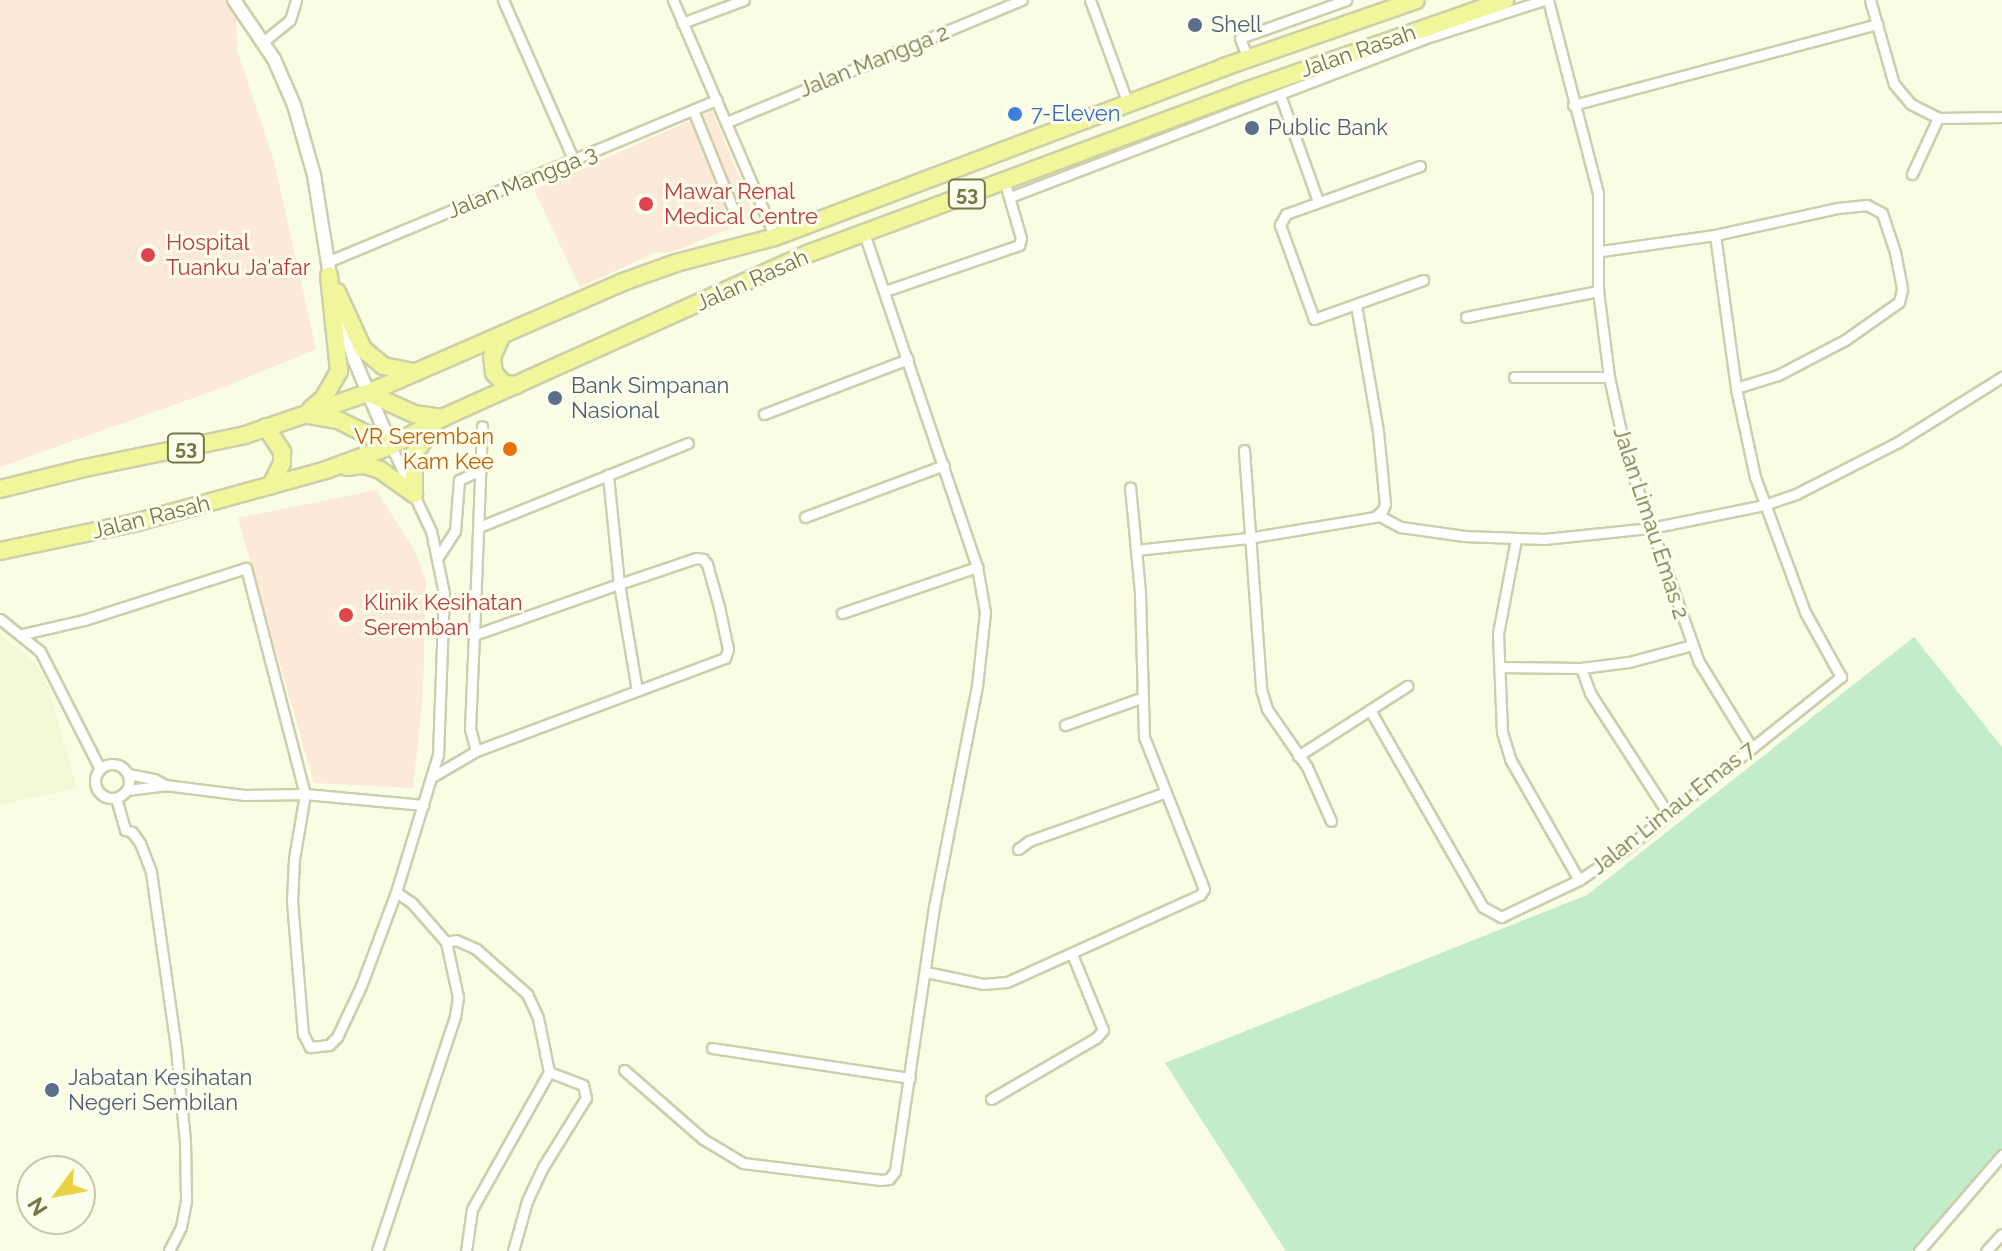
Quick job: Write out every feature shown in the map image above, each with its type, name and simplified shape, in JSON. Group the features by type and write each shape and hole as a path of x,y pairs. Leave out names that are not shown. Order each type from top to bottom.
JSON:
{"highway":[{"name":"Jalan Rasah","path":"0,489 245,435 368,393 623,282 676,263 775,237 1331,28 1416,0"},
{"name":"Jalan Rasah","path":"0,551 134,523 326,470 391,446 442,418 810,253 1505,0"},
{"path":"328,269 363,349 383,366 419,372"},
{"path":"304,414 323,399 339,371 328,269"},
{"path":"501,337 492,357 494,373 504,384 517,385"},
{"path":"368,393 414,414 442,418"},
{"path":"304,414 338,420 391,446"},
{"path":"414,494 414,454 421,440 442,418"},
{"path":"266,427 282,452 282,463 271,486"},
{"path":"326,470 364,465 391,476 414,494"}],"street":[{"path":"23,634 84,620 246,568 305,794 294,859 292,901 303,1034 310,1047 322,1049 337,1037 361,986 396,892 438,755 444,676 444,593 438,557 414,494 368,393 328,269 307,145 284,79 264,41 234,0"},
{"path":"264,41 290,20 296,0"},
{"path":"503,0 574,161"},
{"path":"673,0 775,237"},
{"path":"682,23 744,0"},
{"name":"Jalan Mangga 2","path":"727,122 1022,0"},
{"path":"1090,0 1128,104"},
{"path":"1248,59 1240,38 1346,0"},
{"path":"1010,197 1432,36 1546,0"},
{"name":"Jalan Limau Emas 2","path":"1546,0 1598,193 1601,251 1598,291 1609,377 1627,459 1692,645 1708,678 1752,748"},
{"path":"1870,0 1889,70 1901,95 1911,104 1938,118 2002,117"},
{"path":"1324,7 1331,28"},
{"path":"1573,105 1877,24"},
{"path":"1280,95 1318,201"},
{"name":"Jalan Mangga 3","path":"328,269 717,100"},
{"path":"693,110 735,214"},
{"path":"1912,174 1938,118"},
{"path":"1420,166 1286,214 1280,225 1311,315 1319,320 1423,280"},
{"path":"885,291 1016,248 1021,238 1004,180"},
{"path":"1601,251 1715,235 1838,208 1873,206 1885,218 1902,289 1895,307 1845,340 1778,375 1736,388"},
{"path":"624,1070 695,1132 743,1163 881,1180 889,1179 895,1171 934,907 977,686 985,612 977,567 864,233"},
{"path":"1715,235 1736,388 1749,455 1764,505"},
{"path":"1466,317 1598,291"},
{"path":"1356,305 1378,431 1385,504 1378,515"},
{"path":"764,414 908,359"},
{"path":"1514,377 1609,377"},
{"path":"1136,550 1248,538 1378,515 1401,527 1516,539 1593,536 1651,528 1764,505 1808,488 1898,442 2002,377"},
{"path":"476,751 470,729 482,426"},
{"path":"479,527 688,443"},
{"path":"1244,450 1261,689 1267,709 1298,756 1331,821"},
{"path":"805,517 944,465"},
{"path":"438,557 455,531 459,480 480,470"},
{"path":"608,475 619,584 637,690"},
{"path":"926,972 992,985 1022,977 1200,895 1204,889 1144,737 1136,550 1130,487"},
{"name":"Jalan Limau Emas 7","path":"1370,710 1483,907 1492,915 1501,917 1579,880 1669,815 1841,677 1805,612 1764,505"},
{"path":"1516,539 1502,603 1502,732 1510,759 1579,880"},
{"path":"432,777 476,751 722,661 728,649 707,564 703,559 619,584 474,635"},
{"path":"842,613 977,567"},
{"path":"0,619 23,634 40,651 81,738 100,769"},
{"path":"1500,667 1581,668 1629,662 1692,645"},
{"path":"1581,668 1590,693 1669,815"},
{"path":"1298,756 1407,686"},
{"path":"1065,725 1141,698"},
{"path":"165,785 154,779 128,774 116,764 100,769 95,780 98,791 108,798 116,798 127,790 165,785 244,795 305,794 423,805"},
{"path":"127,790 128,774"},
{"path":"1018,849 1029,841 1164,793"},
{"path":"116,798 125,830 132,832 147,858 157,902 185,1141 184,1214 169,1251"},
{"path":"377,1251 457,1007 457,982 446,942 412,903 396,892"},
{"path":"446,942 456,940 476,949 527,994 538,1018 549,1072 472,1209 466,1251"},
{"path":"991,1099 1096,1038 1103,1030 1072,954"},
{"path":"712,1048 910,1078"},
{"path":"513,1251 527,1201 543,1167 586,1098 583,1085 549,1072"},
{"path":"1919,1251 2002,1155"},
{"path":"1986,1251 2002,1234"}],"shaded area":[{"name":"Hospital Tuanku Ja'afar","path":"0,0 236,0 237,50 274,161 316,349 227,386 0,467"},
{"name":"Mawar Renal Medical Centre","path":"712,111 756,218 672,252 654,253 580,287 534,190"},
{"name":"Klinik Kesihatan Seremban","path":"376,490 415,551 426,581 423,693 413,788 314,783 238,518"},
{"path":"0,635 33,661 46,680 77,788 0,805"},
{"path":"1914,637 2002,747 2002,1150 1912,1251 1286,1251 1165,1063 1587,895"}],"place":[{"name":"Shell","path":"1195,25"},
{"name":"7-Eleven","path":"1015,114"},
{"name":"Public Bank","path":"1252,128"},
{"name":"Mawar Renal Medical Centre","path":"646,204"},
{"name":"Hospital Tuanku Ja'afar","path":"148,255"},
{"name":"Bank Simpanan Nasional","path":"555,398"},
{"name":"VR Seremban Kam Kee","path":"510,449"},
{"name":"Klinik Kesihatan Seremban","path":"346,615"},
{"name":"Jabatan Kesihatan Negeri Sembilan","path":"52,1090"}]}
